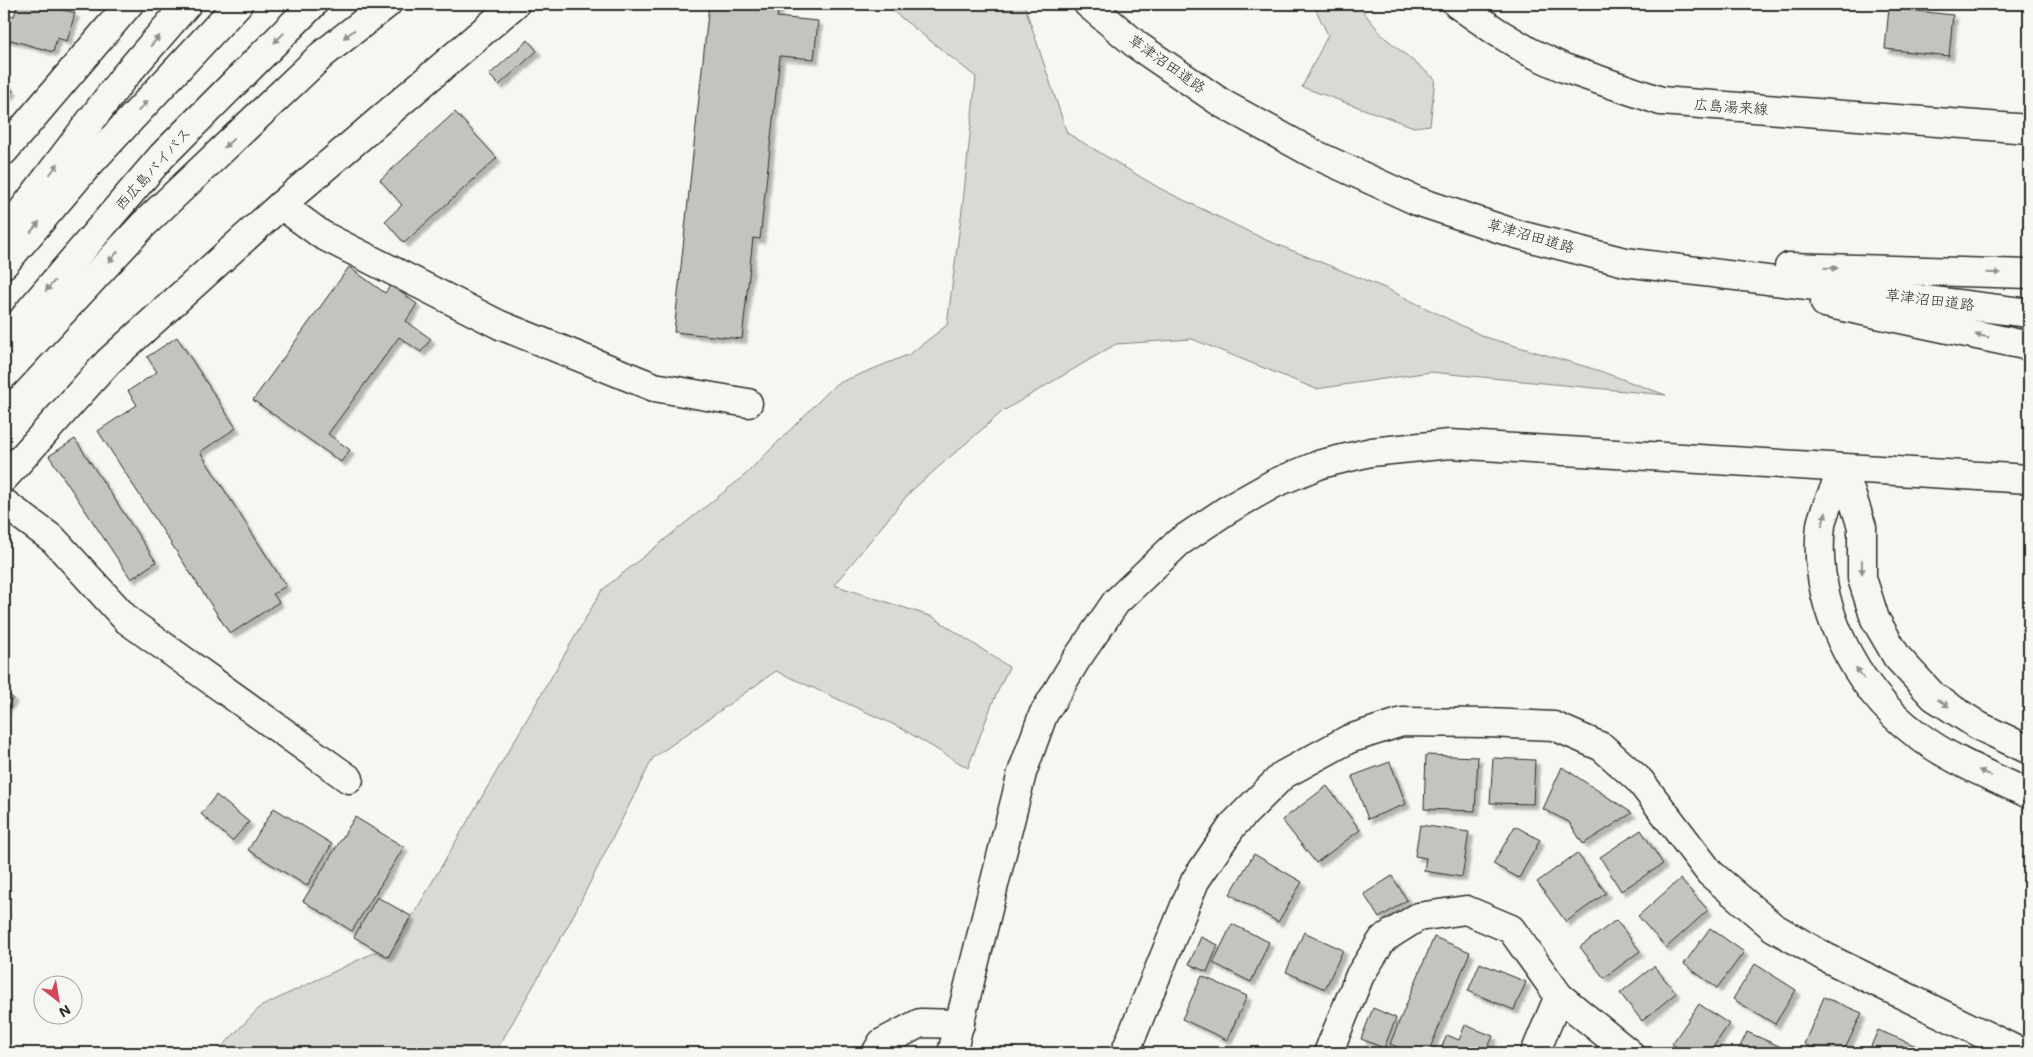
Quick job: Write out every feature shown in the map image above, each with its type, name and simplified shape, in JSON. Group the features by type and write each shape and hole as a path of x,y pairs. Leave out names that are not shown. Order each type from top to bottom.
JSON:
{"main road":[{"path":"4,151 129,4"},
{"path":"4,236 123,78 187,4"},
{"path":"4,264 89,164 238,4"},
{"name":"西広島バイパス","path":"4,344 31,309 162,156 313,4"},
{"path":"4,375 143,225 323,54 387,4"},
{"path":"4,478 108,362 281,205 515,4"},
{"name":"草津沼田道路","path":"1088,4 1138,46 1223,104 1314,154 1417,200 1516,234 1625,262 2029,313"},
{"name":"広島湯来線","path":"1457,4 1530,52 1564,68 1661,101 2029,129"},
{"path":"281,205 322,235 500,325 654,387 748,403"},
{"path":"1625,262 2029,274"},
{"path":"1625,262 2029,346"},
{"path":"952,1053 1022,774 1043,715 1076,660 1116,602 1179,542 1227,510 1275,484 1321,464 1371,452 1450,444 2029,479"},
{"path":"1843,469 1862,527 1862,578 1876,619 1897,658 1934,697 1979,726 2029,750"},
{"path":"1843,469 1821,524 1821,569 1833,620 1850,660 1878,699 1916,734 1962,763 2029,794"},
{"path":"4,503 54,540 127,620 349,779"},
{"path":"1125,1053 1195,881 1233,825 1283,775 1349,739 1402,722 1554,726 1602,747 1640,781 1710,873 1773,927 1825,957 2022,1053"},
{"path":"1328,1053 1360,975 1383,939 1418,917 1466,910 1511,929 1559,996 1629,1053"},
{"path":"1535,1053 1559,996"},
{"path":"876,1053 882,1043 920,1023 960,1024"}],"shaded area":[{"path":"890,4 1024,4 1067,133 1161,189 1266,240 1385,288 1485,337 1597,370 1666,395 1430,372 1316,389 1192,339 1116,344 1003,411 910,492 834,585 933,617 1009,667 992,704 968,768 899,727 776,671 653,758 570,922 495,1053 216,1053 260,1007 398,941 602,590 745,475 836,384 910,354 947,325 963,202 976,77 889,8"},
{"path":"1313,4 1357,4 1383,36 1435,79 1430,125 1414,127 1302,87 1328,35"}],"building":[{"path":"18,4 41,4 75,13 67,41 57,38 53,52 4,38 4,13 14,16"},
{"path":"709,4 779,4 777,17 818,21 814,59 780,56 760,239 753,238 742,339 674,332"},
{"path":"1889,8 1953,15 1949,56 1885,49"},
{"path":"528,40 537,51 499,85 489,75"},
{"path":"4,80 13,91 4,98"},
{"path":"455,112 497,158 404,243 385,221 402,205 380,180"},
{"path":"349,267 385,293 391,285 417,304 406,321 431,339 421,352 399,337 328,434 350,450 341,462 253,400"},
{"path":"177,337 236,428 200,452 286,586 273,594 279,602 230,634 98,431 137,405 128,391 157,372 147,357"},
{"path":"75,439 156,562 131,579 49,456"},
{"path":"4,691 13,698 4,710"},
{"path":"1426,755 1478,757 1475,811 1424,809"},
{"path":"1493,758 1535,760 1533,804 1490,803"},
{"path":"1390,762 1406,804 1368,819 1352,776"},
{"path":"1562,767 1632,813 1583,844 1569,822 1543,809"},
{"path":"1327,786 1360,830 1316,863 1282,820"},
{"path":"216,795 249,822 232,841 201,814"},
{"path":"274,808 332,844 307,886 248,850"},
{"path":"355,817 404,847 352,931 303,901"},
{"path":"1420,825 1469,832 1462,877 1424,871 1426,858 1415,856"},
{"path":"1515,826 1540,840 1519,878 1493,864"},
{"path":"1641,830 1663,864 1621,891 1600,857"},
{"path":"1577,853 1606,893 1566,922 1537,882"},
{"path":"1254,854 1302,882 1278,922 1230,894"},
{"path":"1392,876 1407,900 1379,918 1364,894"},
{"path":"1680,879 1708,910 1666,948 1638,916"},
{"path":"377,897 411,916 388,957 354,937"},
{"path":"1616,920 1640,951 1604,978 1580,947"},
{"path":"1232,924 1269,942 1251,982 1213,963"},
{"path":"1710,928 1744,952 1717,988 1684,964"},
{"path":"1304,932 1343,950 1325,989 1286,972"},
{"path":"1201,937 1218,945 1207,972 1189,964"},
{"path":"1434,937 1470,952 1428,1053 1412,1053 1390,1044"},
{"path":"1480,963 1526,982 1514,1010 1468,991"},
{"path":"1755,964 1796,990 1775,1024 1733,999"},
{"path":"1654,966 1676,993 1642,1021 1620,993"},
{"path":"1202,976 1247,996 1227,1040 1182,1019"},
{"path":"1824,997 1862,1013 1843,1053 1825,1053 1804,1044"},
{"path":"1699,1004 1729,1024 1709,1053 1686,1053 1672,1044"},
{"path":"1373,1008 1396,1018 1384,1048 1361,1039"},
{"path":"1465,1025 1493,1036 1486,1052 1489,1053 1439,1053 1447,1035 1459,1040"},
{"path":"1878,1030 1919,1047 1917,1053 1868,1053"},
{"path":"1747,1032 1786,1049 1784,1053 1737,1053"}]}
